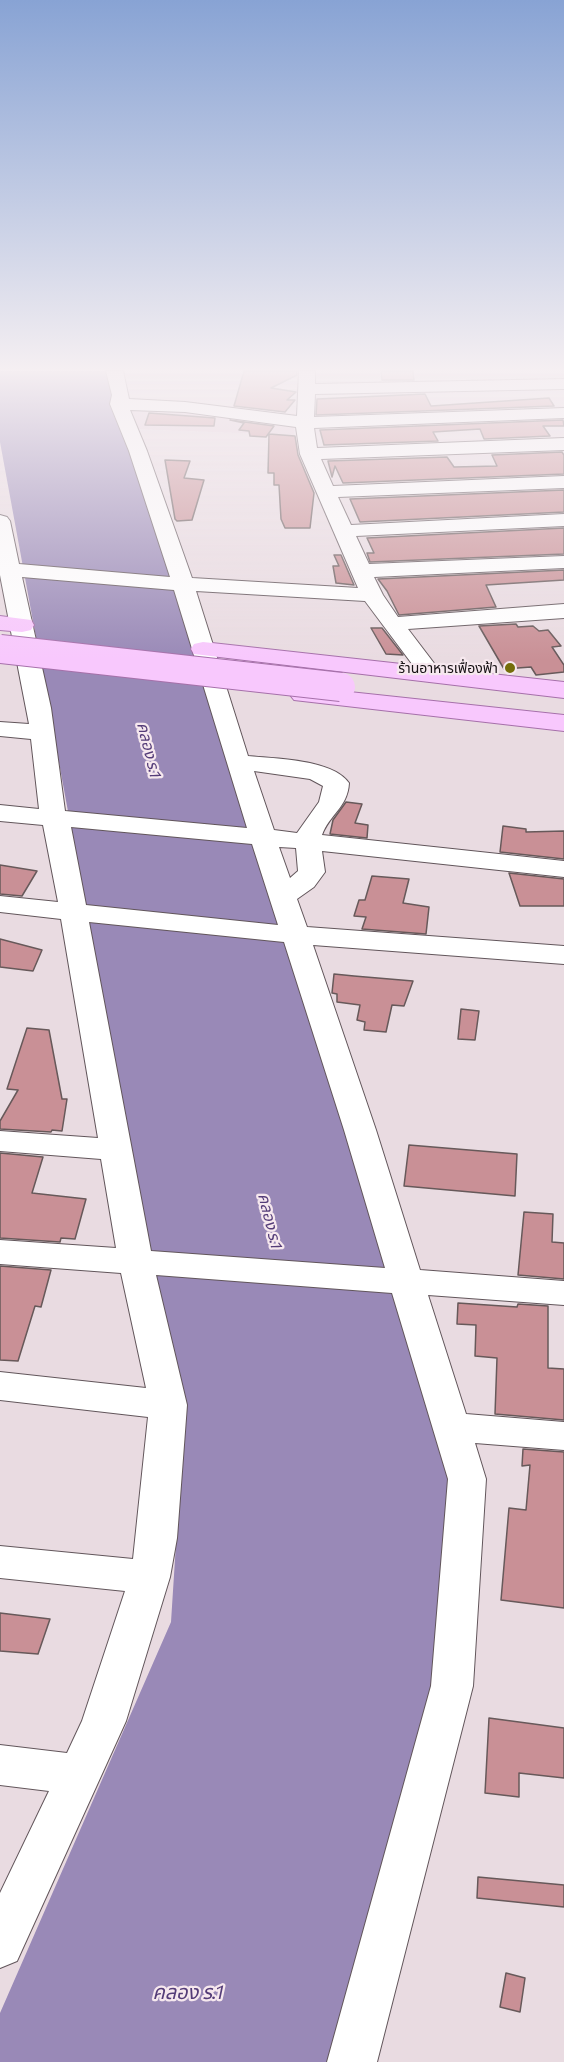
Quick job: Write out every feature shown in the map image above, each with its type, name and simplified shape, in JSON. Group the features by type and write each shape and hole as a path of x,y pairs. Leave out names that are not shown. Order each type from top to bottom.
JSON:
{"main road":[{"path":"5,634 564,712"},
{"path":"203,649 564,690"},
{"path":"339,680 564,699"},
{"path":"214,685 564,723"}],"street":[{"path":"139,467 171,583 203,649 283,896 285,933 408,1282 467,1479 452,1686 352,2062"},
{"path":"315,467 372,595 432,675"},
{"path":"326,492 564,482"},
{"path":"342,531 564,520"},
{"path":"0,521 5,570 5,634 44,733 52,819 59,829 83,913 136,1264 168,1405 157,1538 150,1577 104,1720 0,1945"},
{"path":"361,571 564,562"},
{"path":"5,570 372,595"},
{"path":"392,624 564,611"},
{"path":"0,729 44,733"},
{"path":"238,762 316,772 336,783 337,794 333,803 311,831 308,842 312,872 304,881 283,896"},
{"path":"0,813 263,837 564,869"},
{"path":"0,904 285,933 564,955"},
{"path":"0,1141 117,1149"},
{"path":"0,1252 136,1264 170,1264 357,1276 408,1282 564,1293"},
{"path":"0,1386 168,1405"},
{"path":"452,1427 564,1436"},
{"path":"0,1562 150,1577"},
{"path":"0,1765 80,1775"}],"water":[{"name":"คลอง ร.1","path":"5,467 141,467 456,1469 444,1684 337,2062 0,2062 0,2013 171,1622 182,1450 125,1121"}],"building":[{"path":"166,467 188,467 184,478 204,480 192,520 177,521"},
{"path":"268,467 303,467 314,493 310,528 285,528 281,519 279,485 274,485 274,473 268,473"},
{"path":"330,467 335,467 332,477"},
{"path":"336,467 564,467 564,474 343,483"},
{"path":"564,490 564,512 360,522 350,499"},
{"path":"564,528 564,554 370,562 367,553 374,553 367,538"},
{"path":"334,555 341,555 354,585 336,583 333,566 339,566"},
{"path":"564,570 564,580 486,585 496,607 399,615 378,579"},
{"path":"516,624 518,627 533,626 539,631 548,630 561,646 552,647 564,665 564,672 536,675 531,667 504,669 479,626"},
{"path":"371,628 382,628 403,655 386,654"},
{"path":"346,802 362,804 355,823 368,825 367,838 330,834 333,820"},
{"path":"503,826 526,829 526,832 564,831 564,859 500,852"},
{"path":"0,865 37,871 22,896 0,894"},
{"path":"509,873 564,879 564,906 520,906"},
{"path":"372,876 409,879 403,903 429,907 426,934 362,929 366,917 354,916 359,900 365,900"},
{"path":"0,939 42,950 33,971 0,967"},
{"path":"334,974 413,981 404,1006 392,1005 386,1032 364,1030 365,1022 357,1020 360,1005 337,1002 337,994 332,993"},
{"path":"461,1009 479,1011 475,1040 458,1039"},
{"path":"27,1028 49,1030 62,1099 67,1099 62,1131 0,1129 0,1121 18,1090 7,1089"},
{"path":"409,1145 517,1154 515,1196 404,1186"},
{"path":"0,1153 43,1157 32,1193 86,1199 75,1239 61,1238 60,1242 0,1238"},
{"path":"524,1212 553,1214 552,1242 564,1243 564,1279 518,1275"},
{"path":"0,1266 51,1270 41,1307 35,1306 18,1361 0,1360"},
{"path":"458,1303 517,1307 518,1304 548,1306 548,1368 564,1369 564,1420 495,1414 497,1358 475,1356 476,1325 457,1324"},
{"path":"523,1449 564,1452 564,1608 501,1600 509,1508 526,1510 530,1465 522,1466"},
{"path":"0,1613 50,1619 38,1654 0,1651"},
{"path":"489,1718 564,1728 564,1778 519,1773 519,1797 485,1793"},
{"path":"478,1877 564,1885 564,1907 477,1898"},
{"path":"506,1973 525,1978 520,2012 500,2007"}],"place":[{"name":"ร้านอาหารเฟื่องฟ้า","path":"510,668"}]}
